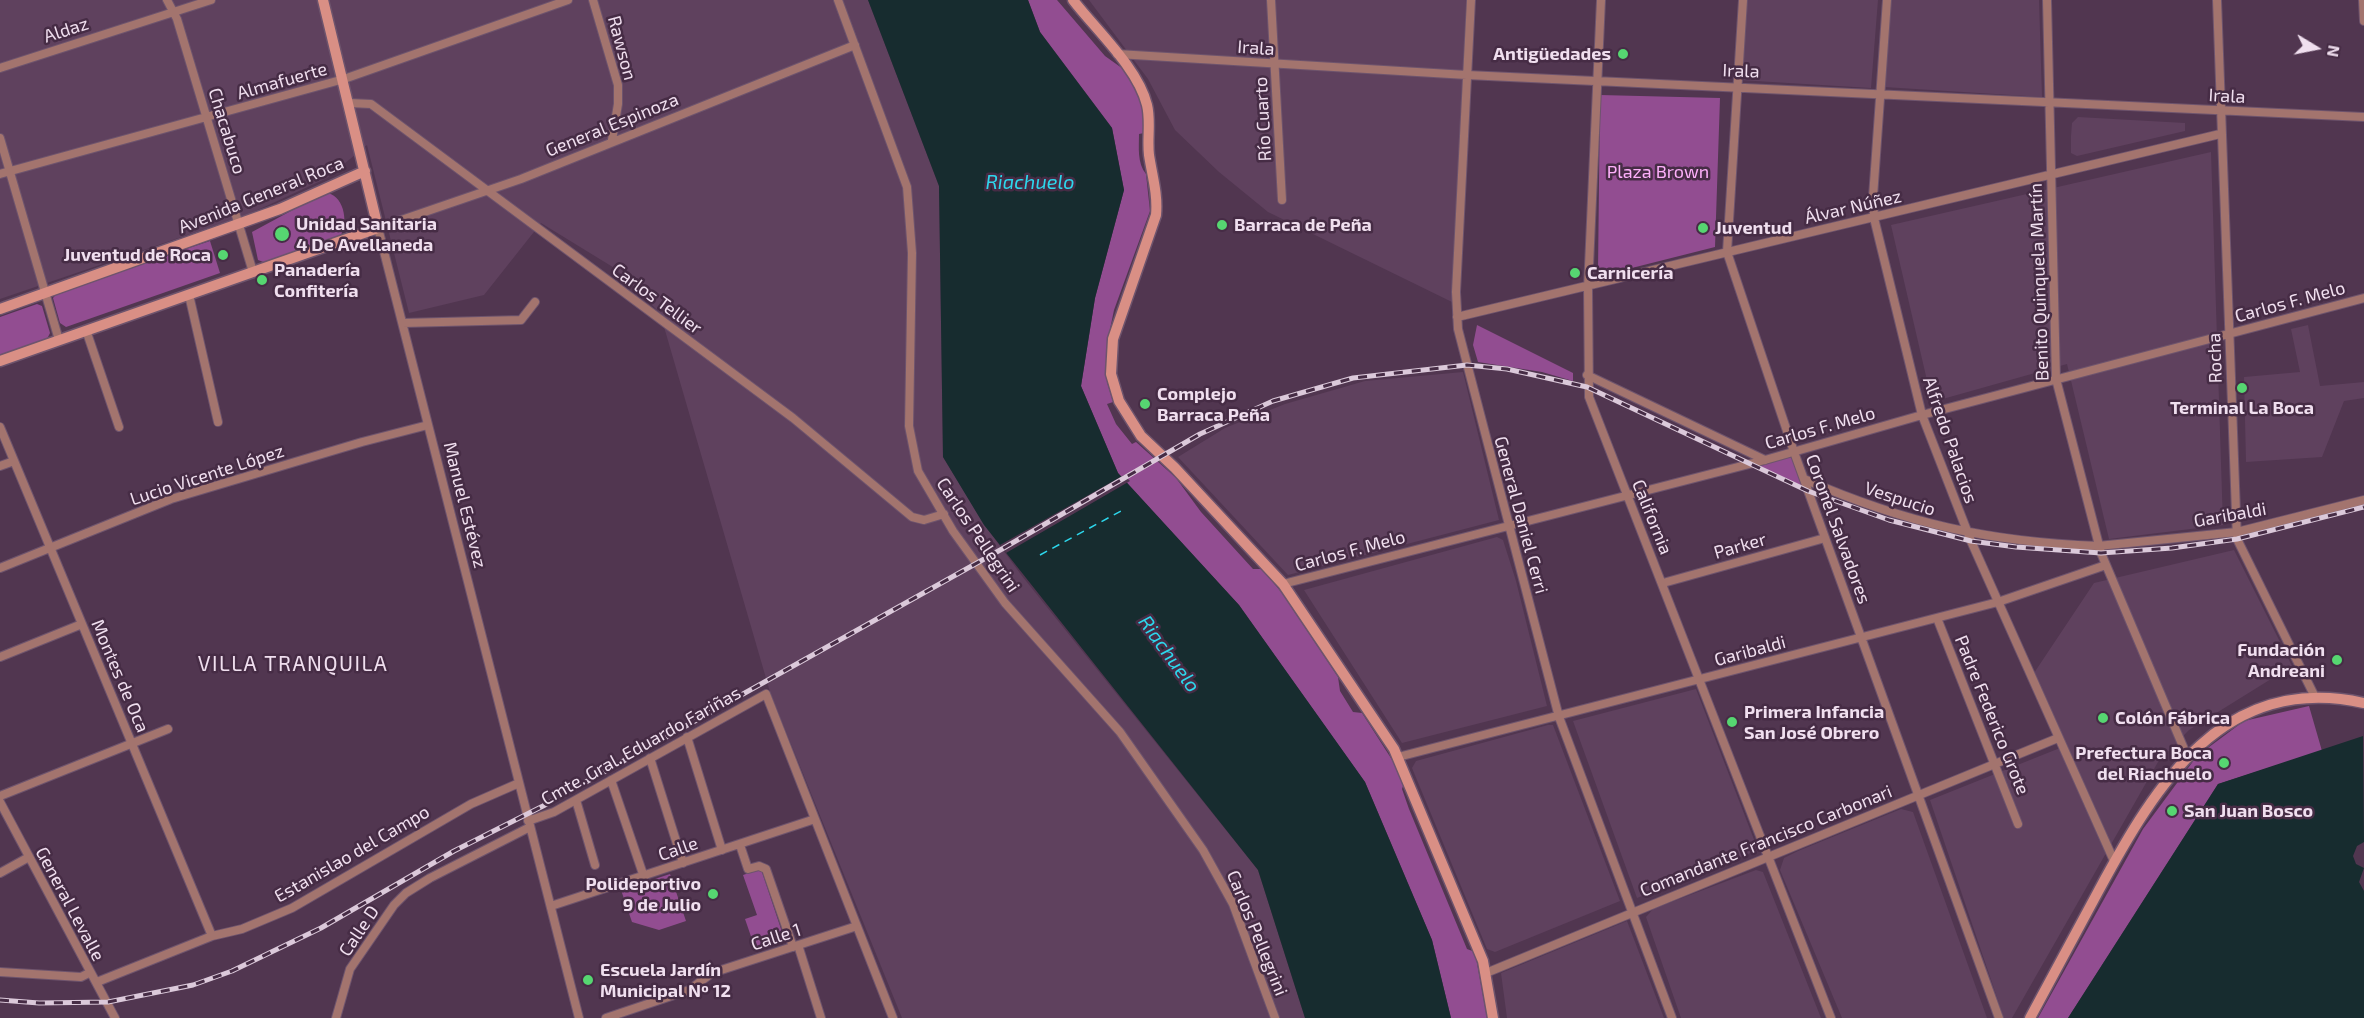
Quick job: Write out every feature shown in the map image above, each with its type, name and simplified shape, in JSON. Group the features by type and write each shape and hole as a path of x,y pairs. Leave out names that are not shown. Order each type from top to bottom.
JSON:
{"main road":[{"name":"Manuel Estévez","path":"323,0 350,103 378,228"},
{"path":"1073,0 1117,54 1142,90 1147,103 1148,145 1157,208 1153,227 1113,339 1110,366 1115,391 1126,416 1141,436 1179,472 1283,584 1398,756 1486,973 1493,1018"},
{"name":"Avenida General Roca","path":"0,309 239,225 365,171"},
{"path":"0,361 378,228"},
{"path":"2030,1018 2114,861 2158,789 2187,756 2213,732 2247,713 2280,702 2314,697 2342,698 2364,703"}],"street":[{"name":"Chacabuco","path":"167,0 173,10 254,272"},
{"name":"Aldaz","path":"0,68 173,10 211,0"},
{"name":"Almafuerte","path":"0,174 344,79 568,0"},
{"name":"Rawson","path":"593,0 618,85 618,104 612,141"},
{"name":"Carlos Pellegrini","path":"838,0 907,188 912,254 908,400 911,447 918,471 990,583 1024,627 1120,732 1203,850 1233,904 1275,1018"},
{"name":"Río Cuarto","path":"1271,0 1282,200"},
{"name":"General Daniel Cerri","path":"1471,0 1456,292 1457,317 1467,366 1559,717 1672,1018"},
{"name":"California","path":"1601,0 1588,288 1587,375 1591,405 1663,583 1832,1018"},
{"name":"Coronel Salvadores","path":"1743,0 1727,252 1794,452 1999,1018"},
{"name":"Alfredo Palacios","path":"1887,0 1874,218 1922,415 1968,534 2114,861"},
{"name":"Benito Quinquela Martín","path":"2047,0 2056,379 2098,546 2187,756"},
{"name":"Rocha","path":"2217,0 2220,134 2237,532 2239,546 2314,697"},
{"path":"2363,0 2364,21"},
{"name":"General Espinoza","path":"378,228 486,192 855,45"},
{"name":"Irala","path":"1117,54 1467,75 2364,117"},
{"name":"Carlos Tellier","path":"350,103 371,104 486,192 793,418 912,517 924,520 944,514"},
{"name":"Álvar Núñez","path":"1457,317 1588,288 1727,252 2220,134"},
{"path":"0,138 59,340"},
{"name":"Manuel Estévez","path":"378,228 579,1018"},
{"path":"189,295 218,422"},
{"name":"Carlos F. Melo","path":"1283,584 1765,460 1922,415 2364,298"},
{"path":"403,323 521,320 535,302"},
{"path":"86,330 119,427"},
{"path":"1587,375 1765,460"},
{"name":"Lucio Vicente López","path":"0,568 171,499 362,442 428,425"},
{"name":"Montes de Oca","path":"0,427 212,936"},
{"path":"0,466 14,461"},
{"name":"Vespucio","path":"1804,479 1885,512 1968,534 2030,542 2098,546"},
{"name":"Garibaldi","path":"2098,546 2237,532 2364,500"},
{"name":"Parker","path":"1663,583 1825,538"},
{"name":"Garibaldi","path":"1398,756 1559,717 1998,602 2106,565"},
{"name":"Padre Federico Grote","path":"1937,618 2018,824"},
{"path":"0,657 82,624"},
{"name":"Cmte. Gral. Eduardo Fariñas","path":"430,878 766,694 815,819"},
{"path":"0,796 168,729"},
{"path":"687,737 722,850"},
{"name":"Comandante Francisco Carbonari","path":"1486,973 2058,738"},
{"path":"650,758 683,863"},
{"path":"611,780 644,877"},
{"name":"Estanislao del Campo","path":"97,981 212,936 242,929 291,908 471,804 519,783"},
{"path":"576,800 595,865"},
{"name":"General Levalle","path":"0,802 89,973 97,981 115,1018"},
{"path":"815,819 893,1018"},
{"name":"Calle","path":"551,906 815,819"},
{"path":"740,845 748,869 759,866 766,869 821,1018"},
{"path":"0,873 29,857"},
{"name":"Calle D","path":"336,1018 350,969 394,905 414,887 430,878"},
{"name":"Calle 1","path":"606,1018 689,990 712,973 857,926"},
{"path":"0,972 81,977 89,973"}],"shaded area":[{"path":"0,0 868,0 939,186 943,457 984,524 1022,576 1258,870 1305,1018 902,1018 770,692 660,313 616,269 541,223 484,295 409,313 367,145 327,178 249,214 0,299"},
{"path":"1089,0 1466,0 1452,302 1268,212 1219,172 1175,130 1148,79"},
{"path":"1744,0 1878,0 1871,88 1739,80"},
{"path":"1889,0 2039,0 2042,97 1884,87"},
{"path":"2078,117 2185,123 2185,131 2077,156 2071,153 2071,136 2072,123"},
{"path":"2211,152 2223,525 2109,539 2067,364 1932,402 1891,225"},
{"path":"2308,325 2320,386 2364,382 2364,398 2344,401 2322,457 2246,462 2244,377 2300,372 2291,329"},
{"path":"1463,372 1499,520 1288,575 1178,457 1225,428 1285,404 1365,381"},
{"path":"1497,537 1503,540 1516,581 1547,706 1402,743 1304,590"},
{"path":"2234,550 2292,666 2189,730 2158,762 2012,1018 2004,1018 1930,800 2060,748 2032,676 2094,583"},
{"path":"1696,689 1758,850 1637,898 1573,721"},
{"path":"1553,725 1620,901 1495,952 1487,949 1412,768 1416,761"},
{"path":"1901,809 1913,812 1987,1018 1842,1018 1780,870 1784,858"},
{"path":"1756,870 1763,872 1821,1018 1681,1018 1646,917 1653,909"},
{"path":"1627,921 1664,1018 1507,1018 1501,973"}],"green space":[{"path":"1028,0 1057,0 1105,56 1126,71 1138,92 1145,115 1144,133 1139,134 1139,149 1141,165 1146,174 1150,211 1114,310 1108,339 1107,382 1113,402 1107,404 1116,424 1132,444 1136,442 1176,478 1201,512 1253,569 1262,569 1282,593 1338,677 1340,691 1353,712 1362,713 1405,780 1402,789 1409,809 1467,949 1475,952 1487,1018 1451,1018 1432,940 1365,782 1239,605 1118,473 1081,386 1095,298 1124,190 1112,128 1040,32"},
{"name":"Plaza Brown","path":"1600,95 1720,98 1715,247 1604,275 1598,271"},
{"path":"324,193 336,197 343,208 344,222 341,235 266,263 258,260 252,232"},
{"path":"210,241 220,273 66,327 60,323 53,298 59,291"},
{"path":"37,304 42,306 50,333 47,339 0,357 0,317"},
{"path":"1477,325 1573,373 1573,381 1542,372 1478,362 1473,345"},
{"path":"1794,452 1808,491 1748,464"},
{"path":"2309,706 2322,751 2218,784 2068,1018 2038,1018 2143,829 2197,756 2244,721"},
{"path":"761,869 785,941 756,951 745,919 757,915 743,875"},
{"path":"670,874 686,921 659,930 632,922 621,890"}],"water":[{"name":"Riachuelo","path":"868,0 1028,0 1040,32 1112,128 1124,190 1095,298 1081,386 1118,473 1239,605 1365,782 1432,940 1451,1018 1305,1018 1258,870 984,525 943,457 939,186"},
{"path":"2363,736 2364,842 2357,846 2353,856 2356,864 2364,868 2359,882 2364,891 2364,1018 2068,1018 2218,784"}],"pier":[{"path":"1124,475 1130,481 1006,553 1000,545"}],"ferry route":[{"path":"1040,555 1121,511"}],"railway":[{"path":"0,1000 39,1003 108,1002 193,985 232,971 321,928 454,851 543,806 1002,549 1200,434 1273,401 1353,378 1467,365 1507,369 1587,387 1808,491 1889,520 1971,541 2016,547 2101,553 2172,548 2237,539 2364,507"}],"place":[{"name":"Antigüedades","path":"1623,54"},
{"name":"Barraca de Peña","path":"1222,225"},
{"name":"Juventud","path":"1703,228"},
{"name":"Unidad Sanitaria 4 De Avellaneda","path":"282,234"},
{"name":"Juventud de Roca","path":"223,255"},
{"name":"Carnicería","path":"1575,273"},
{"name":"Panadería Confitería","path":"262,280"},
{"name":"Terminal La Boca","path":"2242,388"},
{"name":"Complejo Barraca Peña","path":"1145,404"},
{"name":"Fundación Andreani","path":"2337,660"},
{"name":"Colón Fábrica","path":"2103,718"},
{"name":"Primera Infancia San José Obrero","path":"1732,722"},
{"name":"Prefectura Boca del Riachuelo","path":"2224,763"},
{"name":"San Juan Bosco","path":"2172,811"},
{"name":"Polideportivo 9 de Julio","path":"713,894"},
{"name":"Escuela Jardín Municipal Nº 12","path":"588,980"}],"district":[{"name":"VILLA TRANQUILA","path":"293,664"}]}
